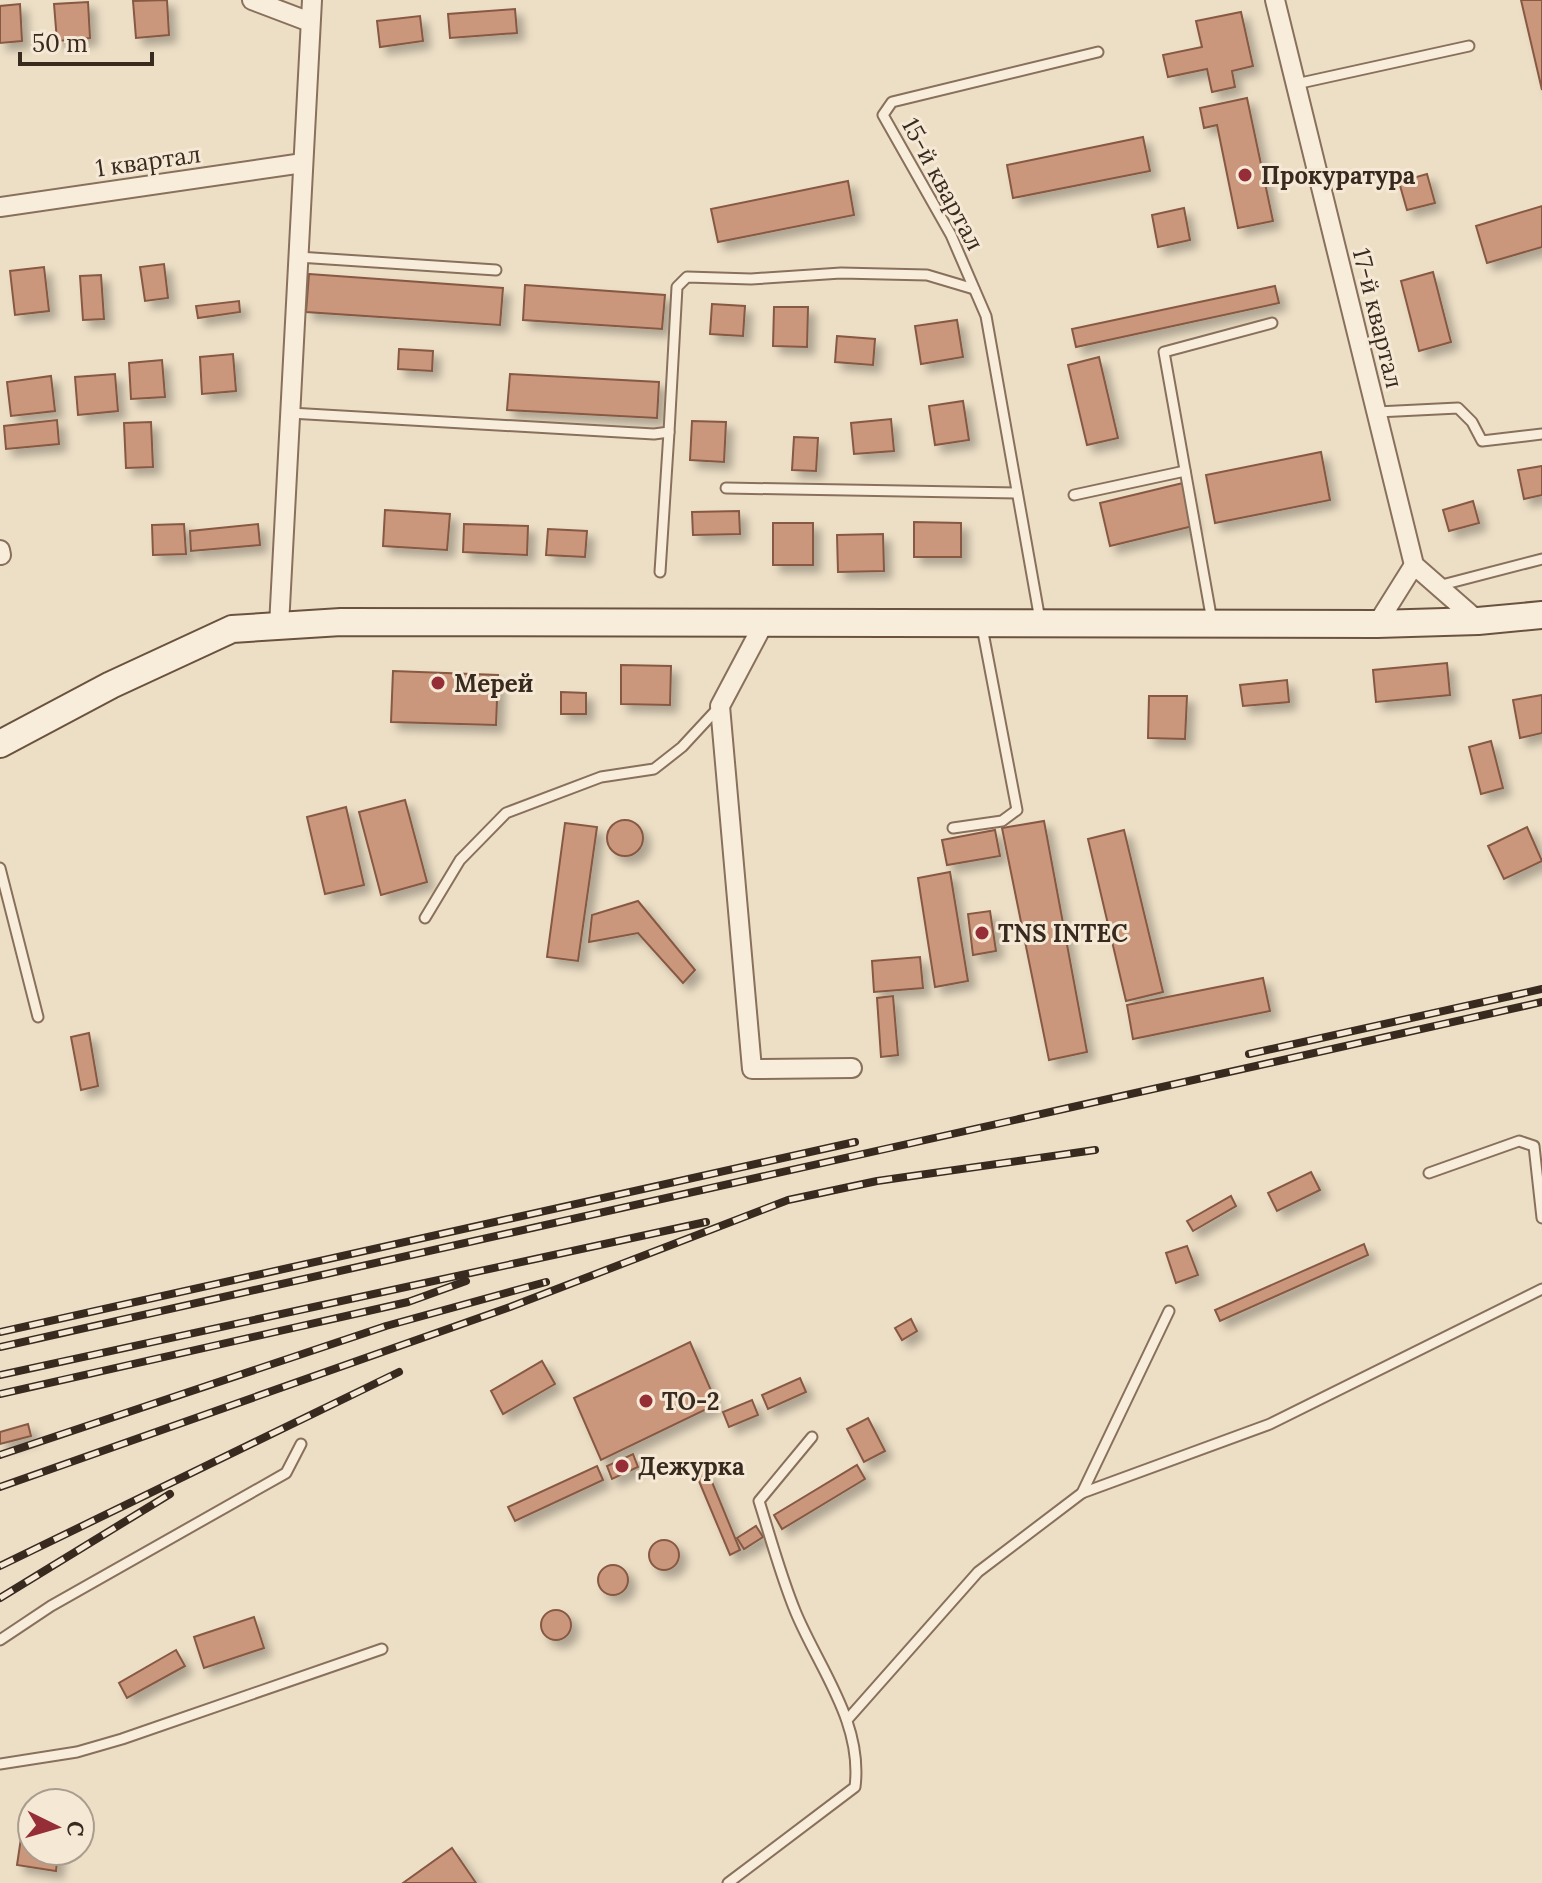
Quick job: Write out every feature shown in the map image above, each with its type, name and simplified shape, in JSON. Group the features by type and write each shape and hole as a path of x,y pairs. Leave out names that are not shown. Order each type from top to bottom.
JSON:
{"street":[{"path":"252,0 310,22"},
{"path":"279,626 312,0"},
{"name":"17-й квартал","path":"1275,0 1414,565"},
{"name":"1 квартал","path":"0,207 303,163"},
{"path":"1377,624 1414,565 1478,621"},
{"path":"0,744 111,685 232,629 341,622 1377,624 1478,621 1542,615"},
{"path":"764,623 720,706 752,1069 852,1068"}],"lane":[{"path":"1296,84 1469,46"},
{"name":"15-й квартал","path":"1041,623 986,316 951,235 883,115 892,102 1098,52"},
{"path":"298,257 496,270"},
{"path":"660,572 677,287 687,277 751,279 841,273 927,275 974,289"},
{"path":"1212,624 1164,352 1272,323"},
{"path":"1377,412 1458,408 1472,422 1482,441 1542,434"},
{"path":"290,413 654,434 669,432"},
{"path":"1074,495 1185,471"},
{"path":"726,488 1017,493"},
{"path":"1438,586 1542,559"},
{"path":"953,828 1002,821 1017,810 981,623"},
{"path":"425,918 460,860 506,813 601,777 654,769 682,747 720,706"},
{"path":"0,868 38,1017"},
{"path":"1429,1173 1519,1141 1534,1146 1542,1218"},
{"path":"847,1720 978,1572 1082,1493 1270,1424 1542,1289"},
{"path":"1082,1493 1169,1311"},
{"path":"728,1883 855,1787 858,1762 847,1720 782,1579 759,1501 812,1437"},
{"path":"0,1640 51,1606 286,1473 301,1444"},
{"path":"0,1764 77,1752 122,1739 382,1649"}],"building":[{"path":"167,0 169,35 136,38 133,1"},
{"path":"1521,0 1542,0 1542,90"},
{"path":"88,2 90,38 57,41 54,4"},
{"path":"20,4 22,41 0,43 0,6"},
{"path":"515,9 517,33 450,38 448,14"},
{"path":"1241,12 1253,66 1232,71 1235,87 1212,92 1207,69 1168,77 1163,55 1202,47 1196,21"},
{"path":"420,16 423,41 380,47 377,21"},
{"name":"Прокуратура","path":"1247,98 1273,221 1238,228 1217,125 1204,128 1200,108"},
{"path":"1143,137 1150,171 1013,198 1007,165"},
{"path":"1427,174 1435,203 1407,210 1399,182"},
{"path":"848,181 854,215 718,242 711,209"},
{"path":"1542,206 1542,247 1487,263 1476,226"},
{"path":"1184,208 1190,240 1158,247 1152,215"},
{"path":"164,264 168,298 145,301 140,267"},
{"path":"44,267 49,311 15,315 10,271"},
{"path":"1433,272 1451,342 1419,351 1401,281"},
{"path":"309,274 503,288 500,325 306,312"},
{"path":"101,275 104,319 83,320 80,276"},
{"path":"525,285 665,295 662,329 523,320"},
{"path":"1275,286 1279,303 1076,347 1072,329"},
{"path":"239,301 240,312 198,318 196,306"},
{"path":"712,304 745,306 743,336 710,334"},
{"path":"774,307 808,307 807,347 773,346"},
{"path":"957,320 963,357 921,364 915,326"},
{"path":"837,336 875,339 873,365 835,362"},
{"path":"399,349 433,351 432,371 398,369"},
{"path":"233,354 236,391 202,394 200,357"},
{"path":"1099,357 1118,438 1087,445 1068,365"},
{"path":"162,360 165,397 131,399 129,363"},
{"path":"115,374 118,411 78,415 75,377"},
{"path":"510,374 659,382 657,418 507,410"},
{"path":"51,376 55,411 11,416 7,382"},
{"path":"963,401 969,440 935,445 929,406"},
{"path":"891,419 894,451 854,454 851,423"},
{"path":"57,420 59,444 6,449 4,426"},
{"path":"692,421 726,422 724,462 690,460"},
{"path":"151,422 153,467 126,468 124,423"},
{"path":"794,437 818,438 816,471 792,470"},
{"path":"1321,452 1330,500 1215,523 1206,475"},
{"path":"1542,466 1542,495 1524,499 1518,470"},
{"path":"1183,483 1193,526 1110,546 1100,503"},
{"path":"1473,501 1479,523 1449,531 1443,510"},
{"path":"385,510 450,514 447,550 383,546"},
{"path":"739,511 740,534 693,535 692,512"},
{"path":"914,522 961,523 961,557 914,557"},
{"path":"773,523 813,523 813,565 773,565"},
{"path":"184,524 186,554 153,555 152,525"},
{"path":"258,524 260,545 191,551 190,531"},
{"path":"464,524 528,526 527,555 463,552"},
{"path":"548,529 587,531 585,557 546,555"},
{"path":"883,534 884,571 838,572 837,535"},
{"path":"1447,663 1450,695 1376,702 1373,670"},
{"path":"621,665 671,666 670,705 621,704"},
{"path":"393,671 498,675 496,725 391,722"},
{"path":"1287,680 1289,702 1243,706 1240,685"},
{"path":"561,692 586,693 586,714 561,714"},
{"path":"1542,695 1542,733 1520,738 1513,700"},
{"path":"1149,696 1187,696 1185,739 1148,738"},
{"path":"1491,741 1503,788 1481,794 1469,747"},
{"path":"405,800 427,882 381,895 359,812"},
{"path":"346,807 364,885 325,894 307,817"},
{"path":"625,820 638,825 643,838 638,851 625,856 612,851 607,838 612,825"},
{"path":"1044,821 1087,1052 1049,1060 1002,828"},
{"path":"565,823 597,827 578,961 547,957"},
{"path":"1527,827 1542,861 1504,879 1488,846"},
{"path":"995,830 1000,856 947,865 942,840"},
{"path":"1124,830 1163,992 1126,1001 1088,839"},
{"path":"950,872 968,981 935,987 918,878"},
{"path":"638,901 695,970 683,983 638,933 589,942 592,915"},
{"name":"TNS INTEC","path":"990,911 996,951 973,955 968,914"},
{"path":"920,957 923,988 874,992 872,961"},
{"path":"1263,978 1270,1011 1133,1039 1127,1005"},
{"path":"893,996 898,1055 881,1057 877,998"},
{"path":"89,1033 98,1086 81,1090 71,1037"},
{"path":"1311,1172 1320,1190 1277,1211 1268,1193"},
{"path":"1231,1196 1236,1206 1193,1231 1187,1221"},
{"path":"1364,1244 1368,1255 1220,1321 1215,1310"},
{"path":"1187,1246 1198,1275 1176,1283 1166,1253"},
{"path":"911,1319 917,1331 902,1340 895,1328"},
{"name":"ТО-2","path":"690,1342 717,1404 601,1460 574,1398"},
{"path":"542,1361 555,1384 503,1414 491,1391"},
{"path":"800,1378 806,1392 768,1409 762,1395"},
{"path":"752,1400 758,1415 729,1427 723,1412"},
{"path":"868,1418 885,1451 864,1462 847,1429"},
{"path":"28,1424 31,1436 0,1444 0,1432"},
{"name":"Дежурка","path":"633,1454 638,1467 612,1479 607,1466"},
{"path":"857,1465 865,1479 782,1529 774,1515"},
{"path":"597,1466 603,1480 515,1521 508,1507"},
{"path":"707,1470 740,1550 730,1555 696,1474"},
{"path":"756,1526 763,1537 744,1549 737,1538"},
{"path":"664,1540 675,1544 679,1555 675,1566 664,1570 653,1566 649,1555 653,1544"},
{"path":"613,1565 624,1569 628,1580 624,1591 613,1595 602,1591 598,1580 602,1569"},
{"path":"556,1610 567,1614 571,1625 567,1636 556,1640 545,1636 541,1625 545,1614"},
{"path":"254,1617 264,1648 204,1668 194,1637"},
{"path":"176,1650 185,1666 127,1698 119,1683"},
{"path":"452,1848 476,1883 403,1883"},
{"path":"30,1867 56,1867 56,1871"}],"railway":[{"path":"1249,1054 1542,989"},
{"path":"0,1347 1542,1002"},
{"path":"0,1332 855,1142"},
{"path":"0,1487 510,1307 788,1200 877,1181 1095,1150"},
{"path":"0,1375 706,1222"},
{"path":"0,1394 408,1302 466,1281"},
{"path":"0,1455 386,1326 546,1282"},
{"path":"0,1566 399,1372"},
{"path":"0,1598 170,1494"}],"place":[{"name":"Прокуратура","path":"1245,175"},
{"name":"Мерей","path":"438,683"},
{"name":"TNS INTEC","path":"982,933"},
{"name":"ТО-2","path":"646,1401"},
{"name":"Дежурка","path":"622,1466"}]}
